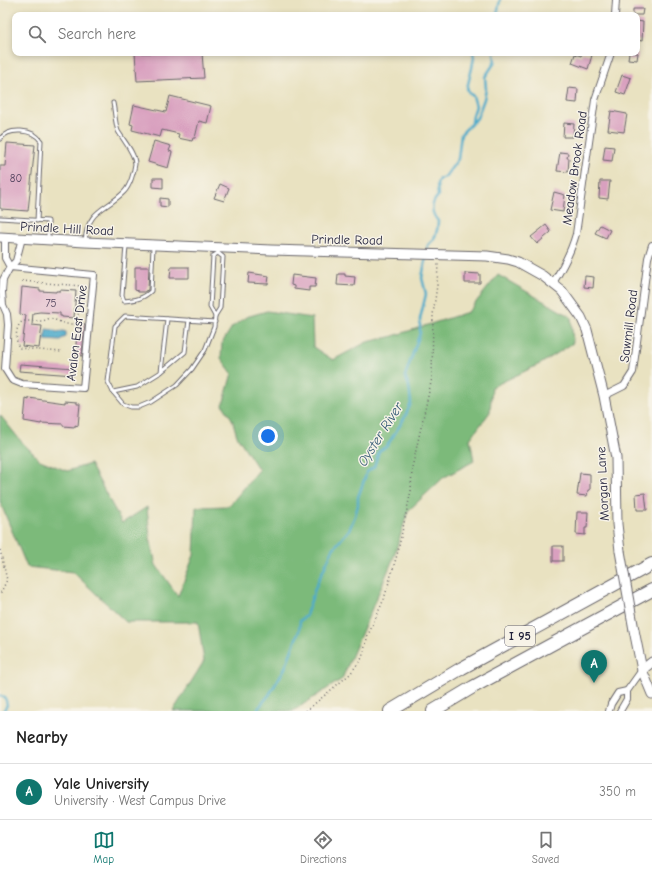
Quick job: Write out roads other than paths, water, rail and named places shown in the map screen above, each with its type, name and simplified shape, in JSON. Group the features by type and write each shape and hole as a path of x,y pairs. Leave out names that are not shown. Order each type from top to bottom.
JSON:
{"highway":[{"name":"I 95","path":"390,711 480,657 652,564"},
{"name":"I 95","path":"433,711 652,590"}],"street":[{"path":"615,12 616,0"},
{"name":"Meadow Brook Road","path":"553,283 572,247 576,234 595,100 610,56"},
{"path":"2,237 5,258 10,268"},
{"name":"Prindle Hill Road","path":"2,237 130,244"},
{"name":"Avalon East Drive","path":"10,268 94,275 83,388 22,384 12,380 5,369 8,325 7,314 3,304 3,280 10,268 16,261 22,238"},
{"name":"Prindle Road","path":"130,244 218,251 413,253 487,256 508,259 528,267 553,283"},
{"name":"Sawmill Road","path":"604,396 624,386 633,372 648,258 652,245"},
{"name":"Morgan Lane","path":"553,283 570,300 581,317 604,396 616,458 617,524 620,551 642,670 652,694"},
{"path":"609,711 611,704 618,693 627,691 642,670 652,662"},
{"path":"620,711 628,699 627,691"}],"lane":[{"path":"85,242 86,231 90,222 98,212 125,192 135,162 128,144 118,130 113,103"},
{"path":"0,139 9,132 18,131 33,134 41,141 37,221"},
{"path":"0,218 48,221 48,240"},
{"path":"130,244 122,295 124,301 136,300 146,296 151,291 153,245"},
{"path":"214,322 125,316 114,326 108,382 113,392 123,404 131,407 139,407 151,402 177,385 192,369 205,350 214,322 215,316 220,308 223,257 218,251 213,256 210,307 215,316"},
{"path":"161,372 167,319"},
{"path":"113,392 137,387 161,372 185,352 189,320"}],"water":[{"path":"46,329 54,330 56,332 66,332 66,337 61,339 61,341 45,340"}],"waterway":[{"name":"Oyster River","path":"498,12 500,0"},
{"path":"472,122 476,106 473,96 469,93 467,88 474,56"},
{"name":"Oyster River","path":"427,251 428,245 435,237 438,228 438,221 432,208 435,199 438,196 437,184 439,179 445,177 458,159 461,134 477,118 486,89 485,77 495,62 494,56"},
{"name":"Oyster River","path":"256,711 269,695 285,668 299,631 300,621 306,615 316,586 333,549 349,530 355,516 358,505 358,497 367,472 374,467 379,451 387,446 405,417 411,403 409,386 405,376 420,333 420,319 426,294 422,278 426,256"},
{"path":"0,696 5,697 7,705 3,711"}],"place":[{"name":"Yale University","path":"594,683"}]}
